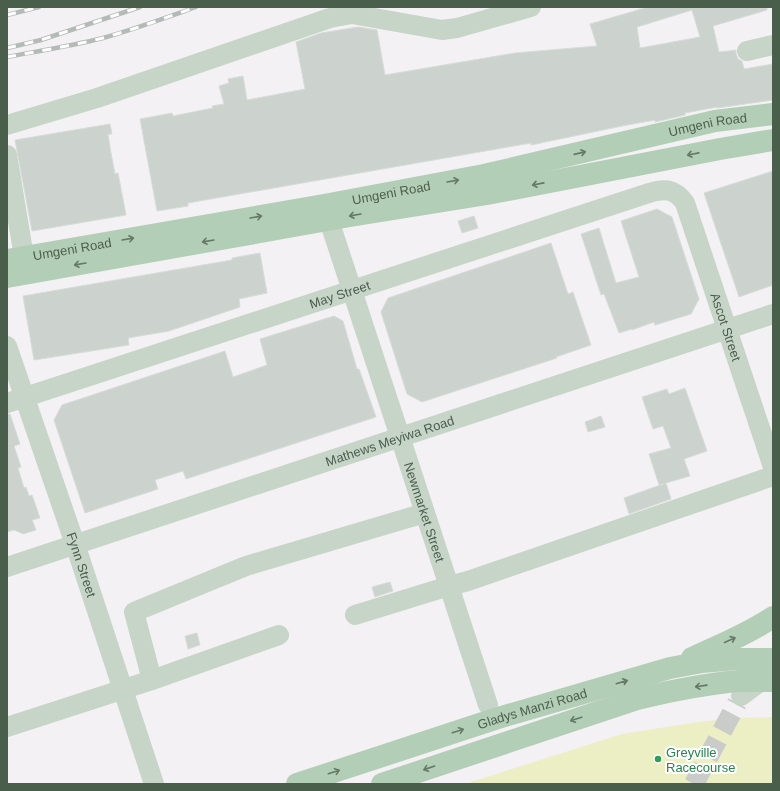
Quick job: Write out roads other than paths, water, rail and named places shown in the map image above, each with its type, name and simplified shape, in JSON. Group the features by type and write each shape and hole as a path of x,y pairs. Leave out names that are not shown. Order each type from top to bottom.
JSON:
{"main road":[{"name":"Umgeni Road","path":"485,185 715,122 773,114"},
{"path":"715,122 720,149"},
{"name":"Umgeni Road","path":"16,259 326,212 427,194 773,140"},
{"name":"Umgeni Road","path":"7,276 326,212"},
{"path":"670,668 740,636 760,626 773,617"},
{"path":"750,688 766,660 773,626"},
{"name":"Gladys Manzi Road","path":"297,784 493,712 670,668 702,662 736,659 766,660"},
{"name":"Gladys Manzi Road","path":"382,784 637,699 675,690 750,688"},
{"path":"493,712 506,742"}],"street":[{"path":"7,125 97,98 342,15 352,14 442,30 457,28 531,7"},
{"path":"747,51 773,45"},
{"path":"7,155 16,259"},
{"name":"May Street","path":"16,400 649,193 664,190 674,191"},
{"name":"Ascot Street","path":"674,191 685,203 773,467"},
{"name":"Newmarket Street","path":"326,212 353,289 449,586 493,712"},
{"name":"Mathews Meyiwa Road","path":"7,567 773,314"},
{"name":"Fynn Street","path":"7,346 16,400 75,544 154,784"},
{"path":"355,615 449,586 468,582 773,476"},
{"path":"152,680 134,612 246,566 425,513"},
{"path":"7,727 152,680 279,635"}],"tunnel":[{"path":"694,784 737,703"}],"railway":[{"path":"7,15 39,7"},
{"path":"7,48 41,40 140,7"},
{"path":"7,57 103,38 196,7"}],"place":[{"name":"Greyville Racecourse","path":"658,759"}]}
